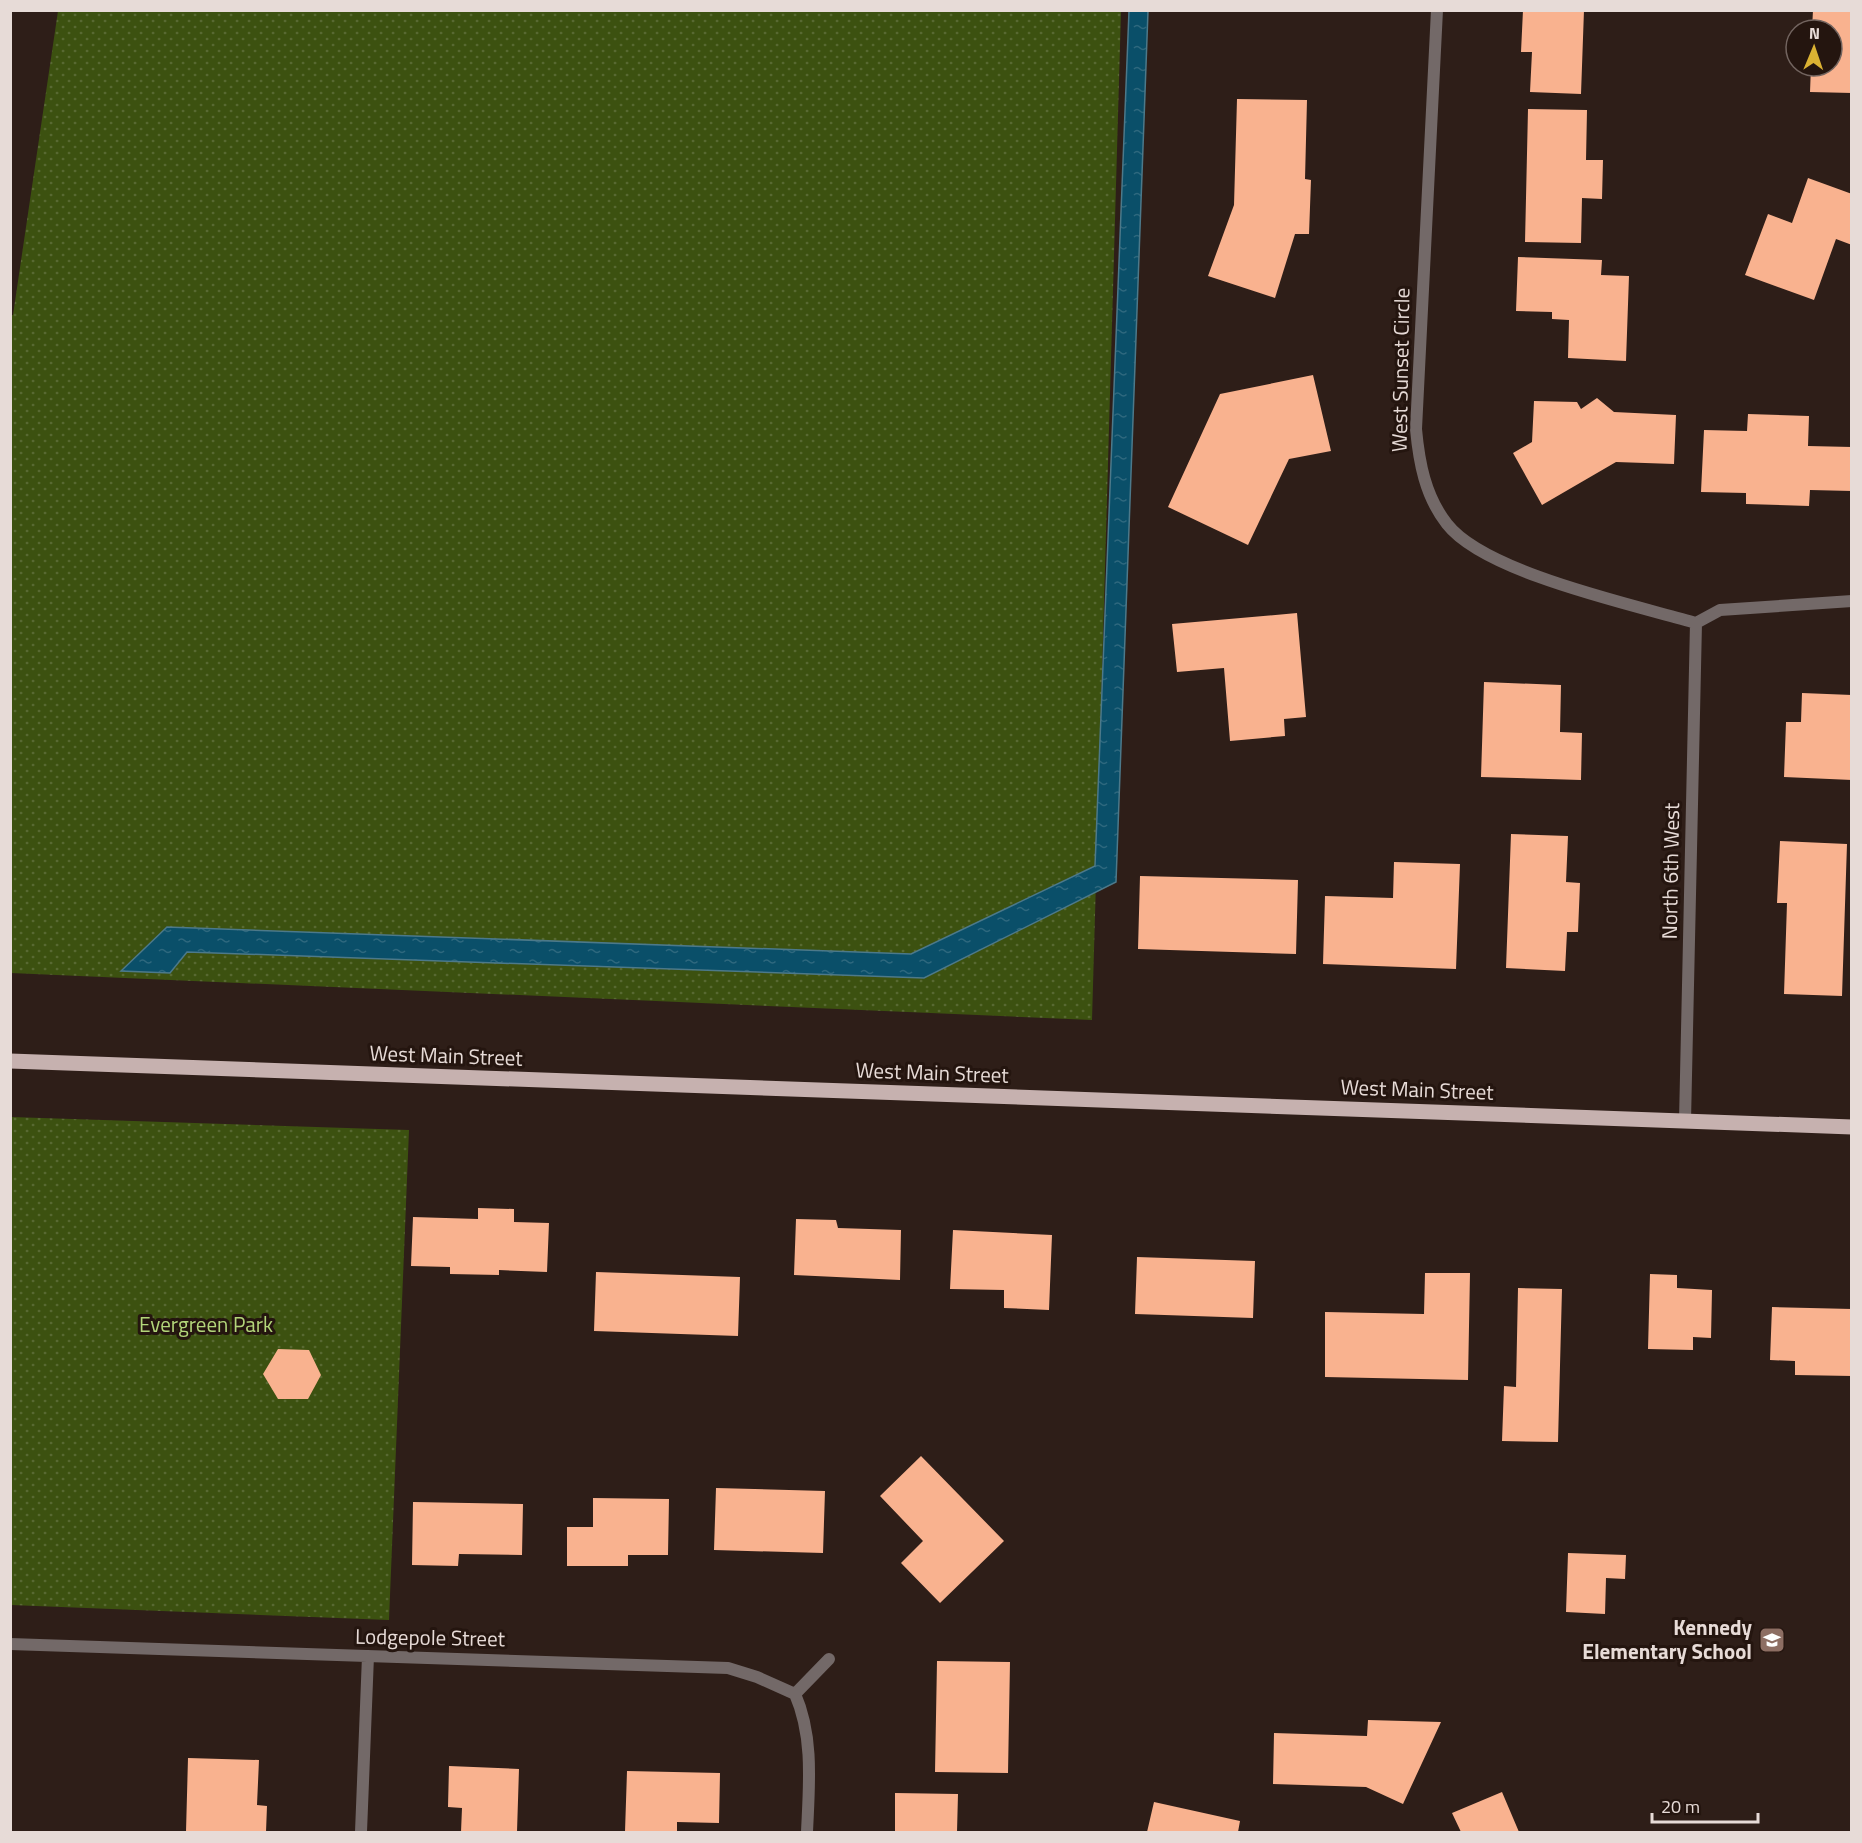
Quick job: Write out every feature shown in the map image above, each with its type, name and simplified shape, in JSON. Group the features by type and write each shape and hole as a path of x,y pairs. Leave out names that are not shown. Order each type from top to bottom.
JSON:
{"main road":[{"name":"West Main Street","path":"10,1061 1851,1127"}],"street":[{"name":"West Sunset Circle","path":"1437,10 1416,429 1419,462 1430,496 1446,524 1469,546 1541,578 1696,623"},
{"path":"1696,623 1720,610 1851,601"},
{"name":"North 6th West","path":"1685,1121 1696,623"},
{"name":"Lodgepole Street","path":"10,1644 728,1668 757,1677 795,1694"},
{"path":"361,1833 368,1656"},
{"path":"807,1833 810,1756 802,1708 795,1694 829,1659"}],"green space":[{"path":"58,11 1121,11 1092,1020 11,973 10,315 13,315"},
{"name":"Evergreen Park","path":"11,1117 409,1130 389,1620 11,1605"}],"water":[{"path":"1129,11 1148,11 1116,882 924,978 187,952 170,973 121,971 167,927 911,954 1095,866"}],"building":[{"path":"1523,10 1584,10 1581,94 1530,92 1532,52 1521,52"},
{"path":"1813,10 1852,10 1852,93 1810,92 1811,78 1844,78 1844,18 1813,18"},
{"path":"1237,99 1307,100 1305,179 1311,180 1309,234 1295,234 1275,298 1208,276 1234,205"},
{"path":"1528,109 1587,110 1586,160 1603,160 1602,199 1582,198 1581,243 1525,242"},
{"path":"1808,178 1852,194 1852,245 1836,239 1814,300 1745,275 1768,214 1792,223"},
{"path":"1518,257 1602,260 1601,275 1629,276 1626,361 1568,358 1569,320 1552,319 1552,312 1516,311"},
{"path":"1313,375 1331,451 1289,459 1248,545 1168,507 1220,394"},
{"path":"1597,398 1614,412 1676,415 1674,464 1616,462 1542,505 1513,453 1532,442 1534,401 1577,402 1581,409"},
{"path":"1748,414 1809,416 1808,446 1852,447 1852,491 1810,490 1809,506 1746,504 1746,493 1701,492 1704,430 1747,431"},
{"path":"1297,613 1306,717 1284,719 1285,736 1230,741 1224,668 1177,672 1172,624"},
{"path":"1484,682 1561,685 1560,732 1582,733 1581,780 1481,777"},
{"path":"1802,693 1852,695 1852,780 1784,777 1786,722 1801,722"},
{"path":"1511,834 1568,836 1566,882 1580,883 1578,932 1567,932 1565,971 1506,968"},
{"path":"1780,841 1847,844 1842,996 1784,994 1787,903 1777,903"},
{"path":"1394,862 1460,864 1456,969 1323,964 1325,896 1393,898"},
{"path":"1140,876 1298,880 1296,954 1138,949"},
{"path":"478,1208 514,1209 514,1222 549,1223 547,1272 499,1270 499,1275 450,1274 450,1267 411,1266 413,1217 478,1219"},
{"path":"796,1219 836,1220 838,1228 901,1230 900,1280 794,1275"},
{"path":"953,1230 1052,1235 1049,1310 1004,1308 1004,1290 950,1289"},
{"path":"1137,1257 1255,1261 1253,1318 1135,1314"},
{"path":"596,1272 740,1277 738,1336 594,1331"},
{"path":"1425,1273 1470,1273 1468,1380 1325,1377 1325,1312 1424,1314"},
{"path":"1650,1274 1677,1275 1677,1288 1712,1290 1711,1338 1693,1337 1693,1350 1648,1349"},
{"path":"1518,1288 1562,1289 1558,1442 1502,1441 1504,1386 1516,1387"},
{"path":"1772,1307 1852,1309 1852,1376 1795,1375 1795,1361 1770,1360"},
{"path":"278,1349 309,1350 321,1375 308,1399 278,1399 263,1374"},
{"path":"921,1456 1004,1541 940,1603 901,1563 923,1541 880,1496"},
{"path":"716,1488 825,1491 823,1553 714,1550"},
{"path":"593,1498 669,1499 668,1555 628,1555 628,1566 567,1566 567,1527 593,1527"},
{"path":"413,1502 523,1504 522,1555 459,1554 458,1566 412,1565"},
{"path":"1568,1553 1626,1555 1625,1579 1606,1578 1605,1614 1566,1612"},
{"path":"937,1661 1010,1662 1008,1773 935,1772"},
{"path":"1368,1720 1441,1722 1403,1804 1366,1787 1273,1784 1274,1733 1367,1736"},
{"path":"188,1758 259,1760 257,1805 267,1806 266,1832 186,1832"},
{"path":"449,1766 519,1769 517,1832 461,1832 462,1808 448,1807"},
{"path":"627,1771 720,1773 719,1823 677,1822 677,1832 625,1832"},
{"path":"1502,1792 1519,1832 1461,1832 1452,1813"},
{"path":"895,1793 958,1794 957,1832 895,1832"},
{"path":"1154,1802 1240,1821 1238,1832 1147,1832"}],"place":[{"name":"Kennedy Elementary School","path":"1772,1640"}]}
